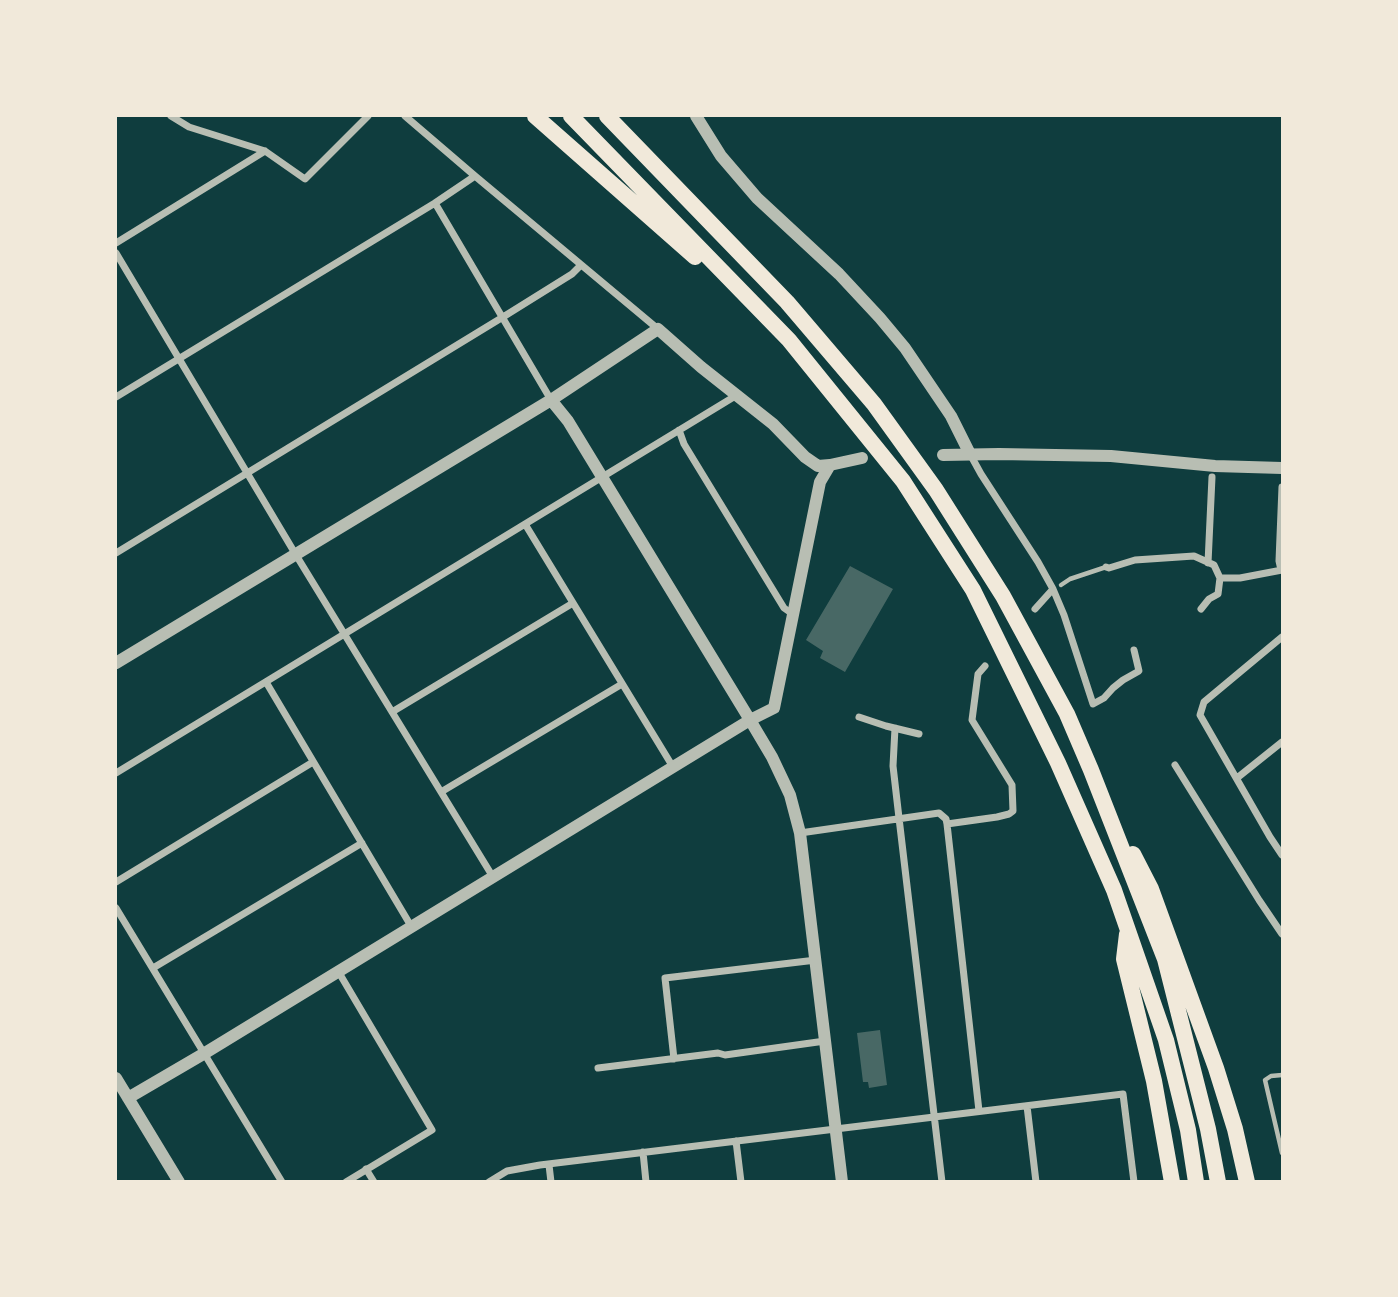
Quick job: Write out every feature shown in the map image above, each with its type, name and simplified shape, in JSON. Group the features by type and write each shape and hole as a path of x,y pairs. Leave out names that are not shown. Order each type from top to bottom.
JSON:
{"highway":[{"path":"535,116 789,340"},
{"path":"571,116 789,340 903,481 973,590 1064,775 1128,927 1166,1040 1188,1130 1196,1181"},
{"path":"607,116 787,302 874,404 928,479 1003,596 1067,714 1165,959 1208,1129 1218,1181"},
{"path":"616,116 676,187"},
{"path":"1091,770 1151,889 1224,1093 1247,1181"},
{"path":"1128,927 1124,959 1154,1081 1172,1181"}],"street":[{"path":"171,116 189,127 265,151 305,179 368,116"},
{"path":"405,116 701,368 773,424 805,457 818,466 830,466 862,458"},
{"path":"696,116 721,156 757,198 839,274 880,318 905,348 951,416 981,474 1057,587 1093,704 1139,671 1134,650"},
{"path":"116,243 265,151"},
{"path":"116,397 475,176"},
{"path":"435,203 551,400 568,421 750,720 790,795 800,833 842,1181"},
{"path":"116,253 492,877"},
{"path":"116,553 503,317 582,265"},
{"path":"116,663 551,400 658,329"},
{"path":"116,772 737,394"},
{"path":"679,430 684,444 784,608 794,615"},
{"path":"943,455 1111,456 1215,466 1283,468"},
{"path":"128,1098 750,720 774,708 820,482 830,466"},
{"path":"1208,563 1212,477"},
{"path":"1220,578 1240,578 1282,570 1279,561 1283,487"},
{"path":"524,524 673,767"},
{"path":"1106,567 1135,560 1194,556 1214,565 1220,578 1218,594 1209,599 1201,609"},
{"path":"1035,609 1057,587"},
{"path":"392,712 573,603"},
{"path":"1282,852 1270,837 1200,715 1204,702 1283,636"},
{"path":"947,824 998,817 1013,811 1012,785 972,720 978,674 985,666"},
{"path":"265,682 411,926"},
{"path":"441,792 622,684"},
{"path":"859,717 919,734"},
{"path":"895,728 893,766 942,1181"},
{"path":"1237,778 1283,742"},
{"path":"116,882 313,762"},
{"path":"1175,765 1283,934"},
{"path":"800,833 939,813 946,819 979,1111"},
{"path":"153,968 362,843"},
{"path":"116,908 282,1181"},
{"path":"674,1059 665,978 816,960"},
{"path":"338,971 432,1130 346,1181"},
{"path":"598,1068 825,1041"},
{"path":"116,1078 179,1181"},
{"path":"489,1181 507,1171 643,1152 1124,1094 1134,1181"},
{"path":"1027,1106 1036,1181"},
{"path":"736,1141 741,1181"},
{"path":"643,1152 646,1181"},
{"path":"549,1165 551,1181"},
{"path":"366,1169 374,1181"}],"lane":[{"path":"1057,587 1070,579 1106,567"},
{"path":"1283,1075 1265,1080 1283,1153"}],"building":[{"path":"850,566 893,589 845,672 820,658 823,651 806,640"},
{"path":"880,1030 887,1085 869,1088 868,1082 863,1082 857,1033"}]}
